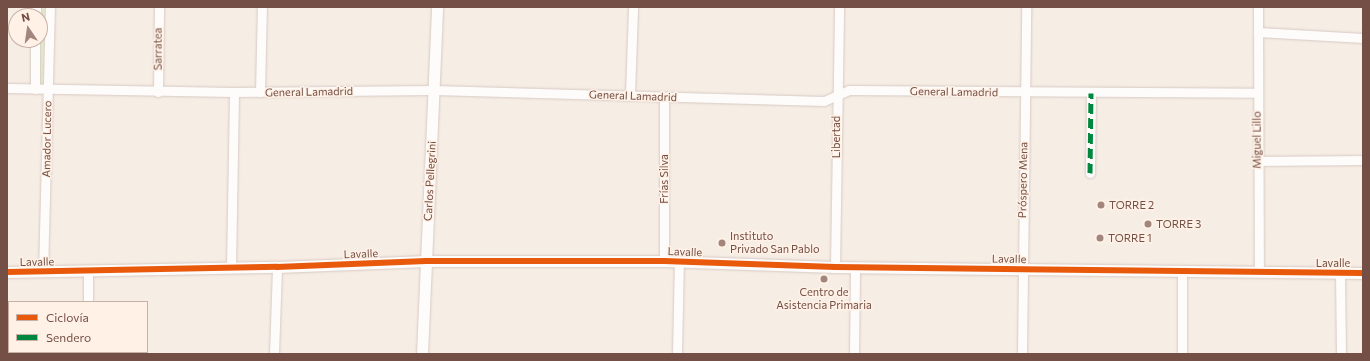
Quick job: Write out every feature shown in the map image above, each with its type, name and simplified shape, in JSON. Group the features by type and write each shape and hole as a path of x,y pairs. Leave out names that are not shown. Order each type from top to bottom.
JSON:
{"street":[{"name":"Amador Lucero","path":"43,272 50,7"},
{"name":"Sarratea","path":"158,92 159,7"},
{"path":"260,92 262,7"},
{"name":"Carlos Pellegrini","path":"422,354 437,7"},
{"path":"630,95 633,7"},
{"name":"Libertad","path":"835,267 836,96 839,7"},
{"name":"Próspero Mena","path":"1022,354 1026,7"},
{"name":"Miguel Lillo","path":"1258,7 1257,161 1259,272"},
{"path":"1258,32 1363,38"},
{"name":"Amador Lucero","path":"35,48 35,89"},
{"name":"General Lamadrid","path":"7,88 158,92 434,90 824,101 849,90 1024,93 1257,93"},
{"path":"232,267 234,92"},
{"path":"1090,173 1091,93"},
{"name":"Frías Silva","path":"664,97 664,261"},
{"path":"1257,161 1363,160"},
{"name":"Lavalle","path":"7,272 277,267 426,261 664,261 835,267 1363,273"},
{"path":"677,354 679,262"},
{"path":"274,354 277,267"},
{"path":"854,354 855,267"},
{"path":"88,270 88,301"},
{"path":"1182,271 1182,354"},
{"path":"1340,273 1340,354"}],"green space":[{"path":"38,48 45,48 44,85 38,85"}],"marked path":[{"path":"1090,173 1091,93"}],"cycle path":[{"path":"7,272 277,267 426,261 664,261 835,267 1363,273"}],"place":[{"name":"TORRE 2","path":"1101,205"},
{"name":"TORRE 3","path":"1148,224"},
{"name":"TORRE 1","path":"1100,238"},
{"name":"Instituto Privado San Pablo","path":"722,243"},
{"name":"Centro de Asistencia Primaria","path":"824,279"}]}
